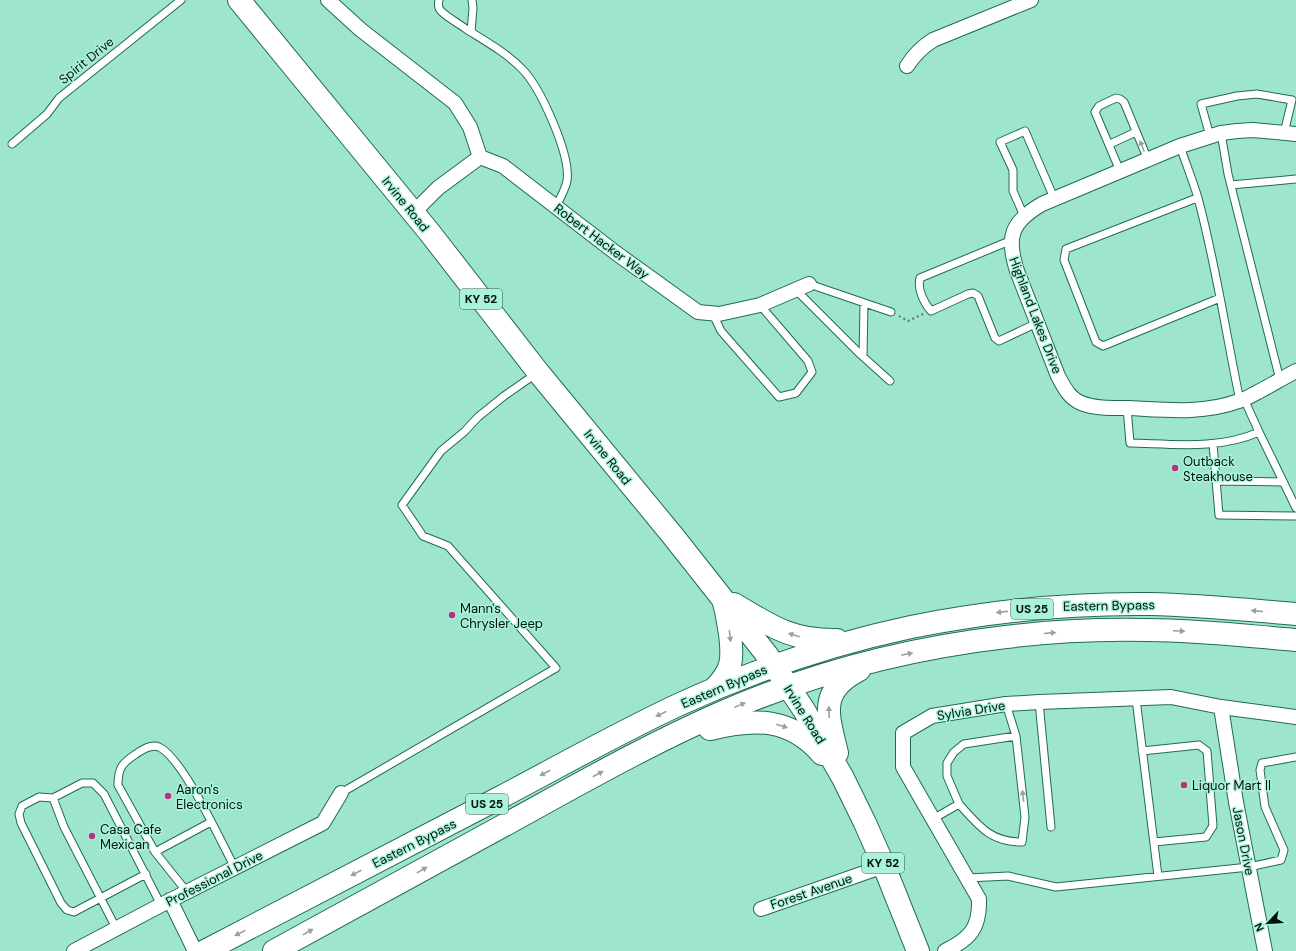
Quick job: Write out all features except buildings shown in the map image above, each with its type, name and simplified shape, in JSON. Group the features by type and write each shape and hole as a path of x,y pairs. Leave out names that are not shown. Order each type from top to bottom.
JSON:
{"main road":[{"name":"Irvine Road","path":"239,0 413,213 538,372 722,598 789,687 824,743 865,823 918,951"},
{"path":"722,598 777,630 795,636 814,640 860,640"},
{"path":"714,689 723,680 730,667 732,654 727,614 722,598"},
{"name":"Eastern Bypass","path":"205,951 635,726 714,689 774,666 906,628 958,618 1038,608 1123,604 1182,605 1296,614"},
{"name":"Eastern Bypass","path":"274,951 662,740 723,712 789,687 912,652 987,639 1014,636 1092,630 1151,630 1296,640"},
{"path":"842,778 828,716 829,704 832,694 839,683 850,674 876,661"},
{"path":"662,740 737,723 753,721 768,722 796,731 808,740 842,778"}],"street":[{"path":"328,0 361,30 455,103 470,127 480,158 438,188 413,213"},
{"path":"907,66 912,57 921,48 933,40 1031,0"},
{"name":"Highland Lakes Drive","path":"1290,133 1253,130 1238,131 1216,135 1180,146 1042,204 1019,221 1013,232 1011,245 1014,264 1058,376 1071,397 1080,403 1092,406 1127,408 1197,410 1214,408 1242,400 1296,371"},
{"name":"Robert Hacker Way","path":"480,158 503,166 616,253 698,312 719,314 760,305 809,284"},
{"name":"Sylvia Drive","path":"945,951 961,943 972,932 980,914 979,899 903,767 903,734 932,716 1006,704 1039,702 1172,697 1221,707 1296,717"},
{"name":"Jason Drive","path":"1221,707 1236,802 1265,951"},
{"name":"Professional Drive","path":"74,951 116,928 323,823 341,793"},
{"name":"Forest Avenue","path":"761,908 884,866"},
{"path":"166,903 195,951"}],"lane":[{"name":"Spirit Drive","path":"12,144 47,114 59,98 181,0"},
{"path":"439,0 438,3 440,10 449,18 497,48 523,70 543,98 565,159 567,181 563,194 556,206"},
{"path":"471,32 473,8 472,0"},
{"path":"1280,380 1231,184 1216,135 1201,104 1237,96 1257,94 1292,100 1290,133"},
{"path":"1120,171 1110,144 1095,112 1099,106 1116,98 1124,102 1148,160"},
{"path":"1024,216 1013,191 1013,170 1000,142 1025,131 1054,198"},
{"path":"1110,144 1136,132"},
{"path":"1180,146 1197,198 1242,400 1296,508"},
{"path":"1231,184 1296,179"},
{"path":"1197,198 1066,249 1064,260 1096,342 1103,346 1220,298"},
{"path":"1012,240 920,278 918,285 927,307 931,311 968,294 978,296 995,338 999,341 1037,323"},
{"path":"809,284 891,312"},
{"path":"796,290 862,356 890,381"},
{"path":"862,356 864,303"},
{"path":"713,314 721,331 779,397 796,393 812,372 808,361 760,305"},
{"path":"341,793 556,668 448,546 423,536 402,505 441,451 464,432 478,417 538,372"},
{"path":"1127,408 1130,443 1213,444 1243,439 1259,432"},
{"path":"1213,444 1219,516 1296,516"},
{"path":"1216,481 1283,482"},
{"path":"1136,699 1158,876"},
{"path":"1039,702 1051,827"},
{"path":"1006,704 1016,736 1025,817 1022,842 1014,842 996,838 978,825 959,804 947,776 947,763 954,752 964,744 1016,736"},
{"path":"1142,751 1199,745 1207,751 1213,826 1206,837 1154,842"},
{"path":"187,892 155,852 118,785 118,774 124,762 145,748 157,746 168,753 190,782 235,868"},
{"path":"968,878 1008,876 1056,887 1248,867 1281,860 1284,850 1266,807 1260,770 1262,763 1296,757"},
{"path":"146,874 74,912 67,910 61,903 21,823 19,814 22,806 39,797 53,798 82,783 92,783 104,794 146,874 166,903"},
{"path":"53,798 64,827 116,928"},
{"path":"933,818 959,804"},
{"path":"155,852 211,822"}],"path":[{"path":"891,312 908,321 931,311"}],"place":[{"name":"Outback Steakhouse","path":"1175,468"},
{"name":"Mann's Chrysler Jeep","path":"452,615"},
{"name":"Liquor Mart II","path":"1184,785"},
{"name":"Aaron's Electronics","path":"168,796"},
{"name":"Casa Cafe Mexican","path":"92,836"}]}
